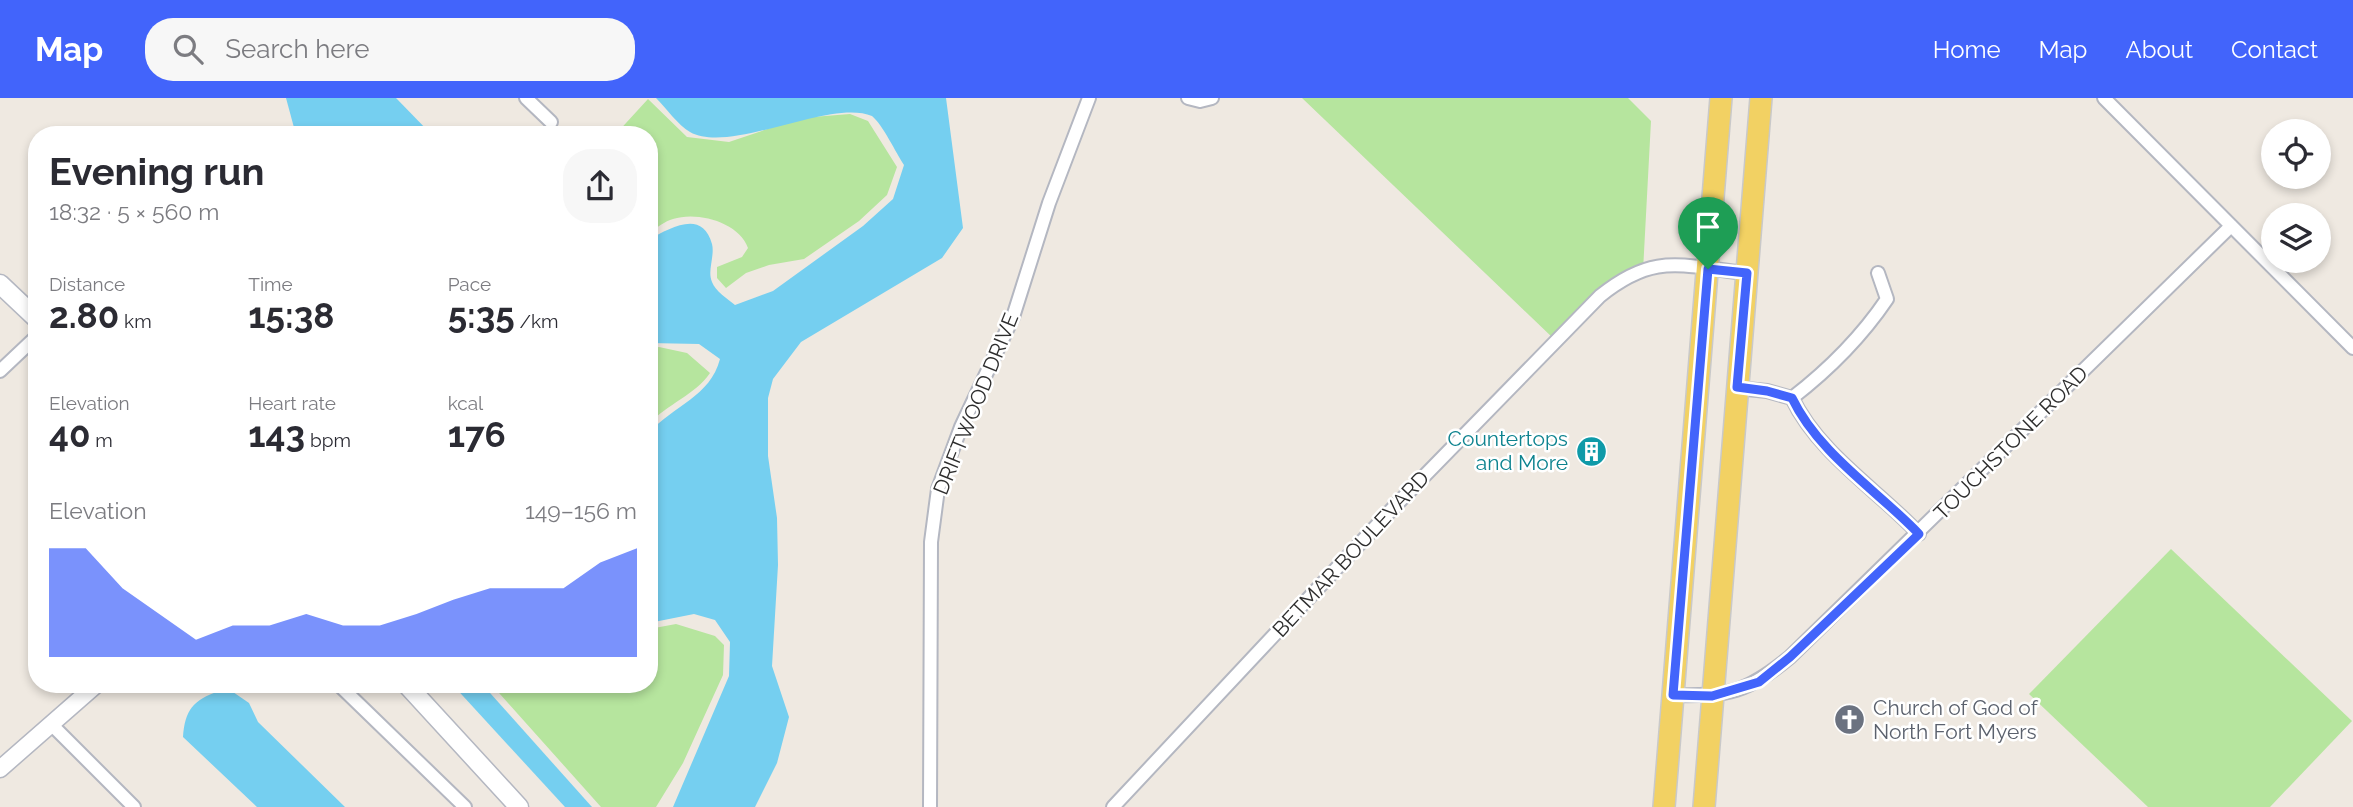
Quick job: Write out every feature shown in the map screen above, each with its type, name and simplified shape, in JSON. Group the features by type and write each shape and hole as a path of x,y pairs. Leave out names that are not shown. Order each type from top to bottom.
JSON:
{"main road":[{"path":"1664,807 1721,98"},
{"path":"1704,807 1761,98"},
{"path":"0,284 28,310"},
{"path":"414,693 519,807"}],"street":[{"path":"526,98 551,122"},
{"name":"DRIFTWOOD DRIVE","path":"930,807 930,542 938,489 961,427 1013,317 1049,203 1089,98"},
{"path":"1188,98 1200,101 1212,98"},
{"path":"2104,98 2353,348"},
{"name":"TOUCHSTONE ROAD","path":"1673,695 1712,696 1759,682 1790,657 1919,534 2231,226"},
{"name":"BETMAR BOULEVARD","path":"1113,807 1413,488 1600,296 1639,270 1670,265 1747,273"},
{"path":"1792,398 1814,381 1883,306 1887,299 1878,273"},
{"path":"0,371 28,345"},
{"path":"1737,387 1792,398"},
{"path":"1792,398 1799,414 1849,469 1919,534"},
{"path":"0,769 87,693"},
{"path":"347,693 464,807"},
{"path":"51,724 134,807"}],"green space":[{"path":"1302,98 1628,98 1651,121 1643,271 1611,285 1554,339"},
{"path":"648,99 687,137 729,142 800,118 850,114 868,121 897,167 887,195 859,221 804,259 769,265 746,273 726,288 717,278 717,267 742,257 748,248 743,239 727,225 694,216 670,220 658,227 658,126 623,126"},
{"path":"658,347 687,353 710,373 697,387 658,416"},
{"path":"2171,549 2352,721 2270,807 2148,807 2029,694"},
{"path":"676,624 715,636 724,645 723,675 683,763 656,807 601,807 499,693 658,693 658,627"}],"water":[{"path":"286,98 396,98 423,126 294,126"},
{"path":"656,98 946,98 963,228 942,258 801,342 773,379 768,398 768,456 777,518 778,565 772,666 789,717 777,763 755,807 673,807 729,676 730,642 715,620 694,614 658,621 658,424 700,392 715,372 720,359 699,344 658,343 658,234 685,224 701,227 712,244 712,282 719,292 735,305 773,291 863,226 893,199 904,165 876,120 872,116 854,112 807,119 730,137 708,137 690,132"},
{"path":"214,693 234,693 249,703 258,722 345,807 257,807 183,737 188,713 203,698"},
{"path":"460,693 490,693 592,807 565,807"}],"place":[{"name":"Countertops and More","path":"1591,451"},
{"name":"Church of God of North Fort Myers","path":"1850,720"}],"route":[{"path":"1708,269 1747,273 1737,387 1792,398 1799,414 1863,484 1919,534 1790,657 1759,682 1745,689 1712,696 1673,695 1699,373 1708,269"}]}
